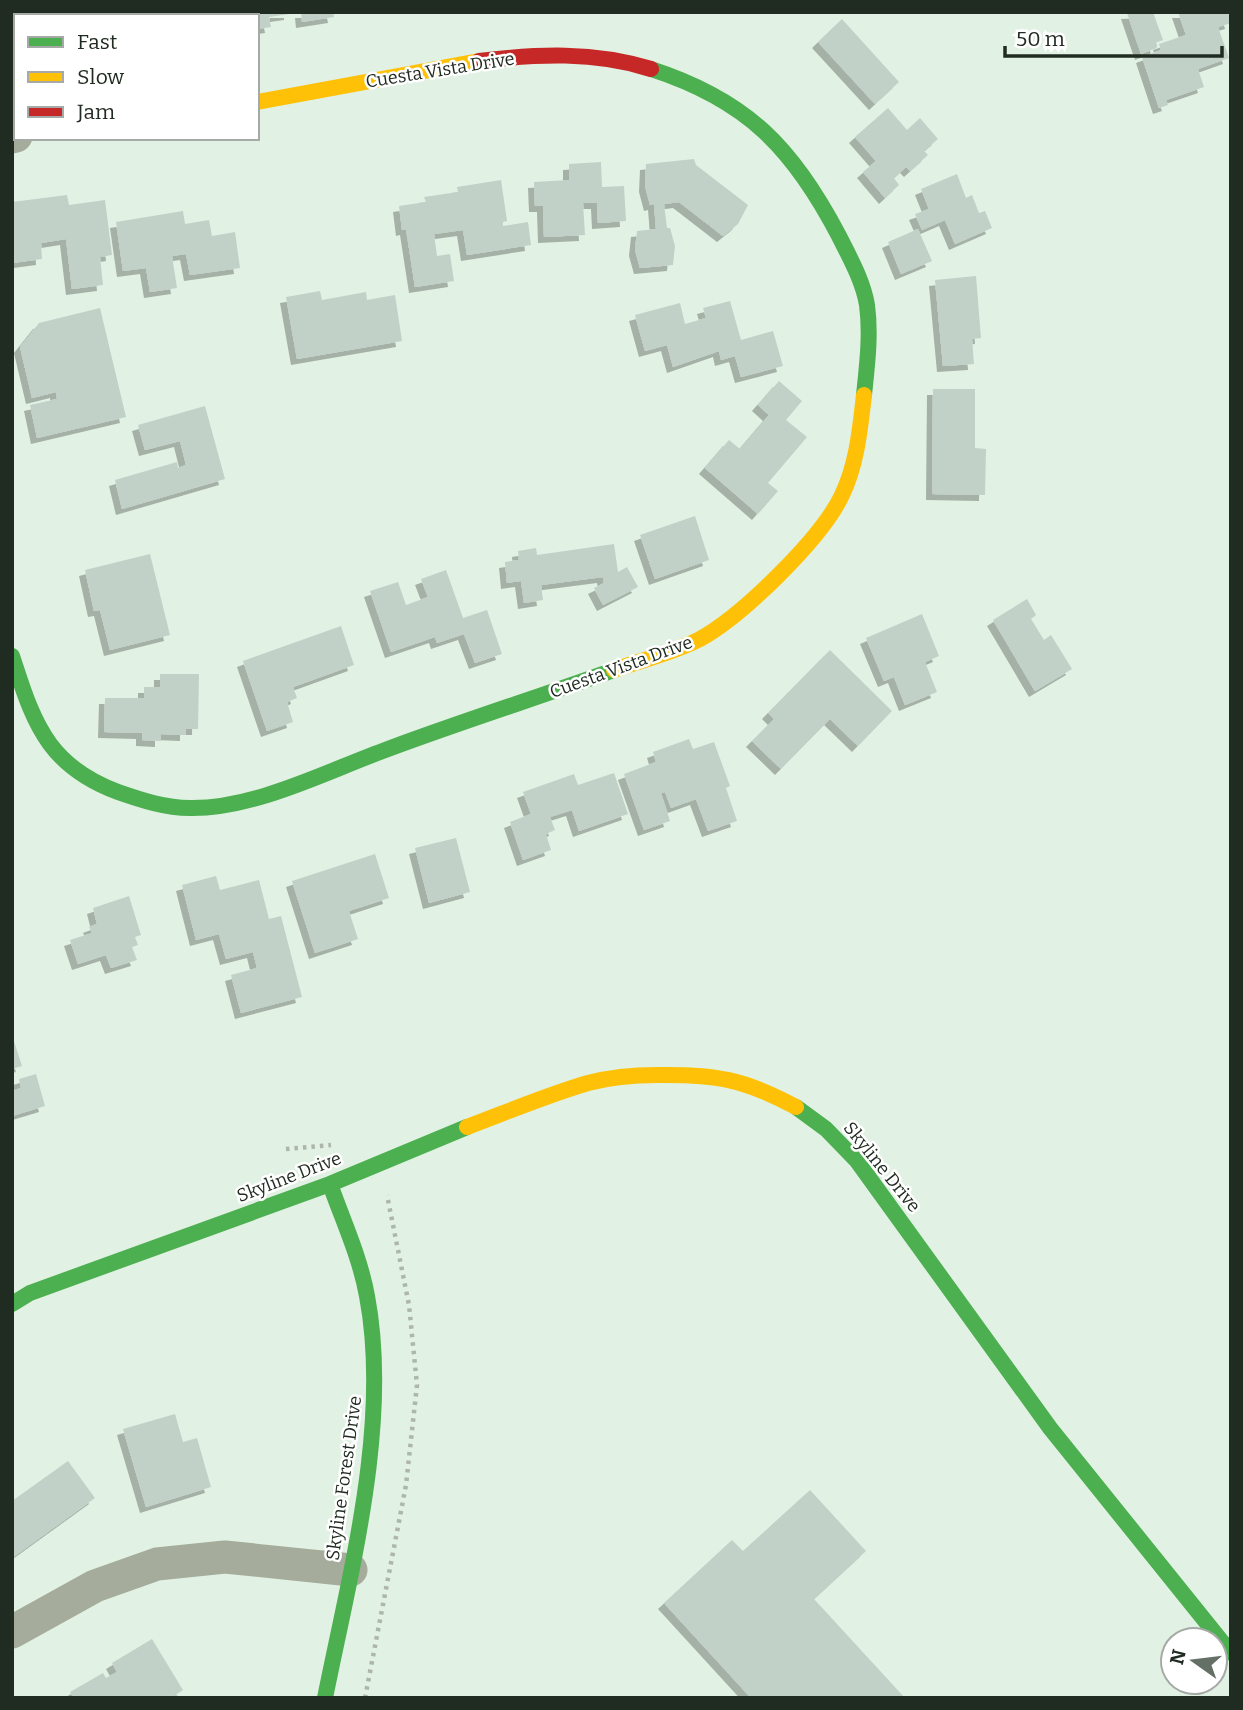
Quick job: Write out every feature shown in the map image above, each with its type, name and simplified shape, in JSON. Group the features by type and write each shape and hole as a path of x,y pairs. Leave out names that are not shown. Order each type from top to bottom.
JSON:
{"street":[{"name":"Cuesta Vista Drive","path":"12,656 33,715 48,743 66,764 87,780 162,806 219,807 323,774 699,639 757,597 824,525 845,490 856,451 867,370 867,307 863,291 825,209 799,171 771,136 732,106 649,68 608,58 561,54 480,60 259,102"},
{"name":"Skyline Drive","path":"12,1304 30,1293 330,1184 444,1135 588,1083 627,1076 703,1074 768,1091 798,1108 826,1129 857,1161 1050,1428 1231,1653"},
{"name":"Skyline Forest Drive","path":"325,1698 351,1570 372,1443 376,1392 375,1348 366,1292 330,1184"},
{"path":"12,1632 95,1586 157,1564 225,1557 351,1570"}],"building":[{"path":"88,12 88,14 53,14"},
{"path":"117,12 213,12 213,14"},
{"path":"290,12 269,17 271,27 259,29 259,14 238,14"},
{"path":"301,12 333,12 334,17 302,22"},
{"path":"1153,12 1163,40 1155,43 1157,48 1141,54 1127,13"},
{"path":"1178,12 1228,12 1231,23 1218,27 1229,58 1198,69 1204,87 1166,100 1168,105 1159,108 1142,57 1161,50 1159,44 1186,35"},
{"path":"842,19 899,82 875,104 818,42"},
{"path":"14,44 14,76 12,76"},
{"path":"888,108 907,130 920,118 938,139 924,151 928,155 910,171 906,167 894,178 899,185 885,198 863,172 876,161 855,137"},
{"path":"694,159 696,165 748,205 738,224 723,236 679,202 664,204 667,228 670,228 675,246 673,265 640,268 635,250 637,231 656,229 654,204 650,205 645,186 646,164"},
{"path":"601,162 602,187 624,186 626,221 598,223 597,203 583,203 585,235 544,237 543,206 535,206 534,182 569,180 569,164"},
{"path":"957,174 966,198 972,195 979,213 985,211 992,228 955,244 945,220 922,230 915,214 929,209 921,189"},
{"path":"501,180 507,221 503,222 503,226 528,222 531,245 467,255 463,230 434,234 437,256 450,254 454,281 415,287 406,229 402,230 399,206 426,202 424,197 458,192 457,187"},
{"path":"67,195 69,205 105,200 112,255 100,257 103,285 72,289 66,239 41,243 42,259 12,263 12,202"},
{"path":"183,211 185,224 209,220 212,236 235,232 240,268 190,275 186,254 172,256 177,288 150,292 146,268 123,271 116,222"},
{"path":"918,229 932,261 901,274 888,242"},
{"path":"976,276 981,338 972,339 974,364 943,366 935,280"},
{"path":"320,291 322,300 366,292 367,300 395,295 402,341 297,359 286,297"},
{"path":"730,301 741,340 773,331 783,366 741,377 735,356 721,360 719,351 673,367 667,345 645,351 635,315 680,303 685,324 706,318 703,308"},
{"path":"100,308 126,417 37,438 30,405 57,399 56,392 32,398 20,347 39,323"},
{"path":"779,381 802,401 786,420 807,437 768,483 778,491 758,514 705,468 729,440 740,449 769,415 758,405"},
{"path":"933,389 975,389 975,448 986,449 985,495 932,494"},
{"path":"205,406 225,479 122,509 115,480 177,462 178,468 186,465 180,441 145,450 138,425"},
{"path":"695,516 709,560 655,579 640,535"},
{"path":"614,544 618,572 627,567 638,587 603,605 594,588 604,583 603,577 541,585 543,600 524,603 521,581 507,583 505,562 519,560 518,551 536,548 537,555"},
{"path":"150,554 170,635 110,650 100,610 94,611 85,570"},
{"path":"446,570 463,618 487,610 502,654 475,663 464,634 437,643 435,637 391,652 370,591 398,582 406,605 428,597 421,579"},
{"path":"1027,599 1036,615 1031,619 1044,640 1051,635 1072,669 1035,691 993,620"},
{"path":"922,614 939,656 925,662 937,692 905,705 894,677 884,681 866,638"},
{"path":"341,626 354,665 293,687 297,698 287,702 293,722 267,731 243,661"},
{"path":"830,650 892,711 858,746 830,719 781,769 752,741 774,719 768,713"},
{"path":"160,674 199,674 198,729 186,729 186,735 161,734 161,741 142,740 142,733 104,732 105,698 144,698 144,687 160,687"},
{"path":"689,739 693,749 714,742 730,786 726,788 737,821 708,831 696,799 671,808 665,792 661,793 670,821 644,830 624,774 656,762 653,752"},
{"path":"614,773 628,814 579,831 572,810 550,817 555,830 546,834 551,850 523,860 510,822 531,814 523,792 574,774 578,785"},
{"path":"456,838 470,892 429,903 415,848"},
{"path":"375,854 389,898 349,911 358,939 315,953 292,881"},
{"path":"216,876 220,890 259,880 269,919 281,916 302,997 241,1013 231,975 257,968 253,952 226,959 219,934 196,940 182,885"},
{"path":"129,896 141,935 135,937 138,945 132,947 137,960 111,968 106,955 78,964 70,940 92,933 89,927 97,924 93,908"},
{"path":"12,1035 22,1066 12,1069"},
{"path":"36,1074 45,1106 12,1116 12,1091 21,1088 19,1079"},
{"path":"175,1414 183,1442 197,1438 211,1487 146,1507 123,1429"},
{"path":"68,1461 95,1498 12,1558 12,1501"},
{"path":"810,1490 866,1551 814,1599 905,1698 751,1698 664,1603 732,1540 743,1551"},
{"path":"152,1639 183,1690 171,1698 74,1698 70,1692 103,1673 106,1678 117,1672 112,1663"}],"traffic: fast":[{"path":"651,69 685,81 741,112 764,131 804,177 839,236 865,296 869,339 864,395"},
{"path":"12,656 37,724 50,744 72,767 98,784 118,792 144,801 181,808 215,807 265,796 416,739 614,670"},
{"path":"796,1107 826,1129 857,1161 1050,1428 1231,1653"},
{"path":"12,1304 30,1293 330,1184 467,1127"},
{"path":"325,1698 356,1549 371,1446 374,1395 373,1345 367,1296 356,1253 330,1184"}],"traffic: slow":[{"path":"259,102 479,61"},
{"path":"614,670 700,639 758,595 799,553 832,513 847,483 857,446 864,395"},
{"path":"467,1127 588,1083 640,1075 696,1076 729,1080 760,1090 796,1107"}],"traffic: jam":[{"path":"479,61 522,57 587,57 651,69"}]}
